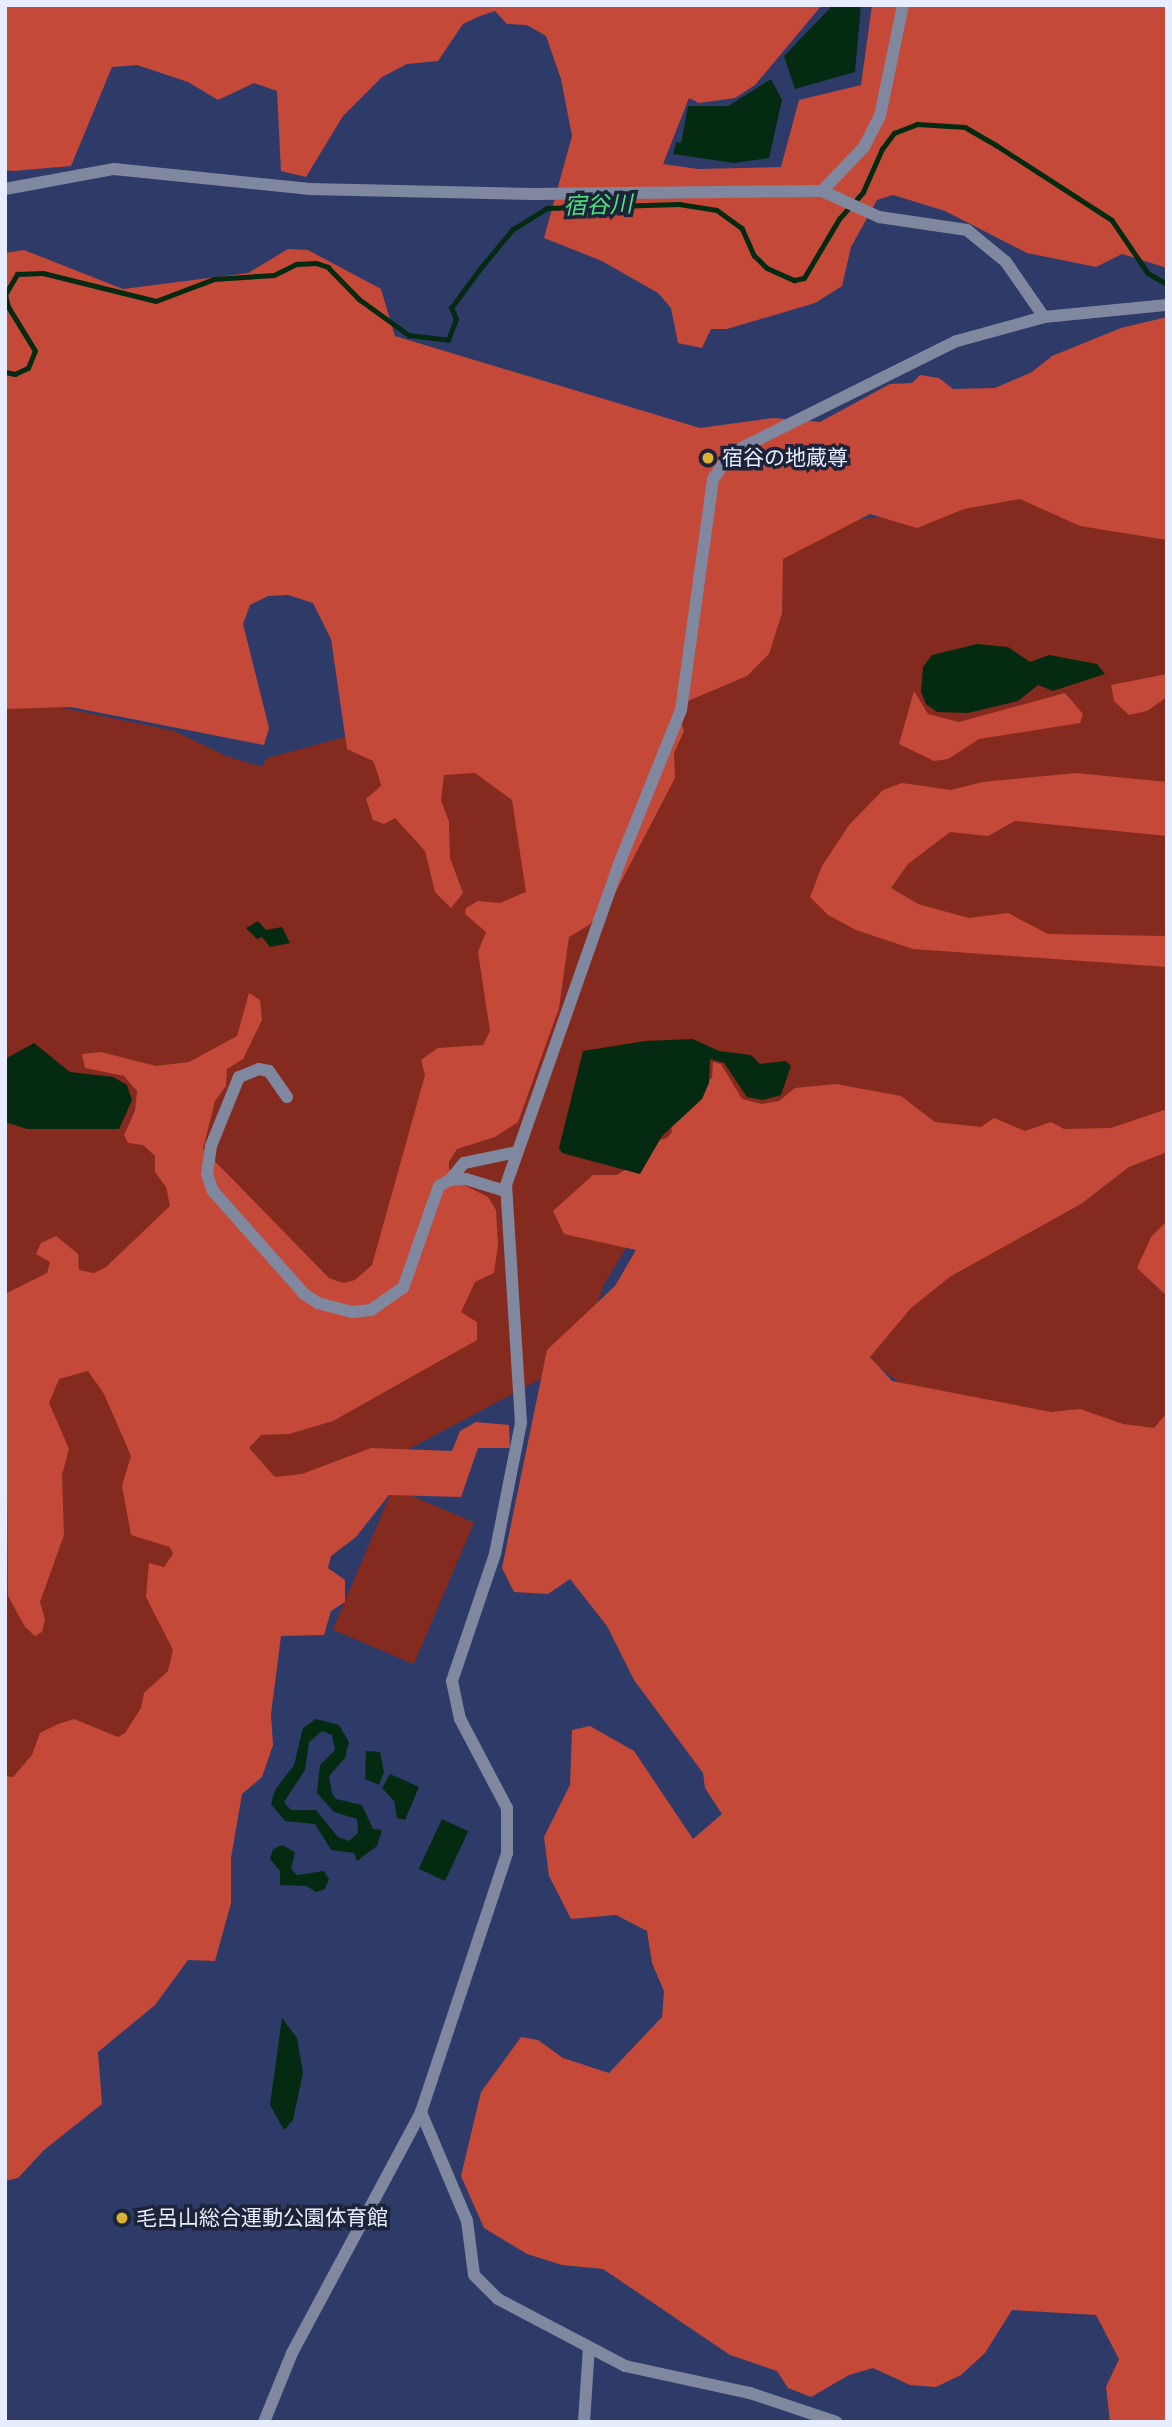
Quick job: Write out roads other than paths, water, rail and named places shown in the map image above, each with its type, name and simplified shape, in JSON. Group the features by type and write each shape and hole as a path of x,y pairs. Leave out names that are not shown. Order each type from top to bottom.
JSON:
{"street":[{"path":"822,191 864,147 880,116 903,5"},
{"path":"5,189 114,169 310,189 534,194 822,191 879,217 967,230 1006,262 1044,317"},
{"path":"264,2422 292,2353 421,2112 494,1899 509,1839 507,1808 460,1719 452,1693 462,1644 495,1553 519,1434 505,1191 619,864 681,710 713,479 731,453 957,341 1044,317 1167,305"},
{"path":"287,1097 269,1071 259,1069 239,1077 211,1146 207,1174 213,1191 304,1294 318,1303 352,1312 390,1301 409,1276 430,1203 439,1186 450,1180 464,1163 517,1152"},
{"path":"450,1180 466,1179 505,1191"},
{"path":"421,2112 467,2221 474,2274 498,2299 625,2366 750,2393 836,2422"},
{"path":"584,2422 589,2347"}],"waterway":[{"name":"宿谷川","path":"5,372 15,374 28,368 35,351 8,307 5,295 17,274 43,273 156,301 214,279 274,275 297,264 316,263 328,267 359,299 409,335 448,340 456,319 451,308 479,270 512,230 547,208 679,204 717,210 742,228 754,255 767,268 794,280 804,278 839,219 863,192 882,149 894,133 917,124 965,127 996,145 1112,220 1148,273 1167,284"}],"place":[{"name":"宿谷の地蔵尊","path":"708,458"},
{"name":"毛呂山総合運動公園体育館","path":"122,2218"}]}
